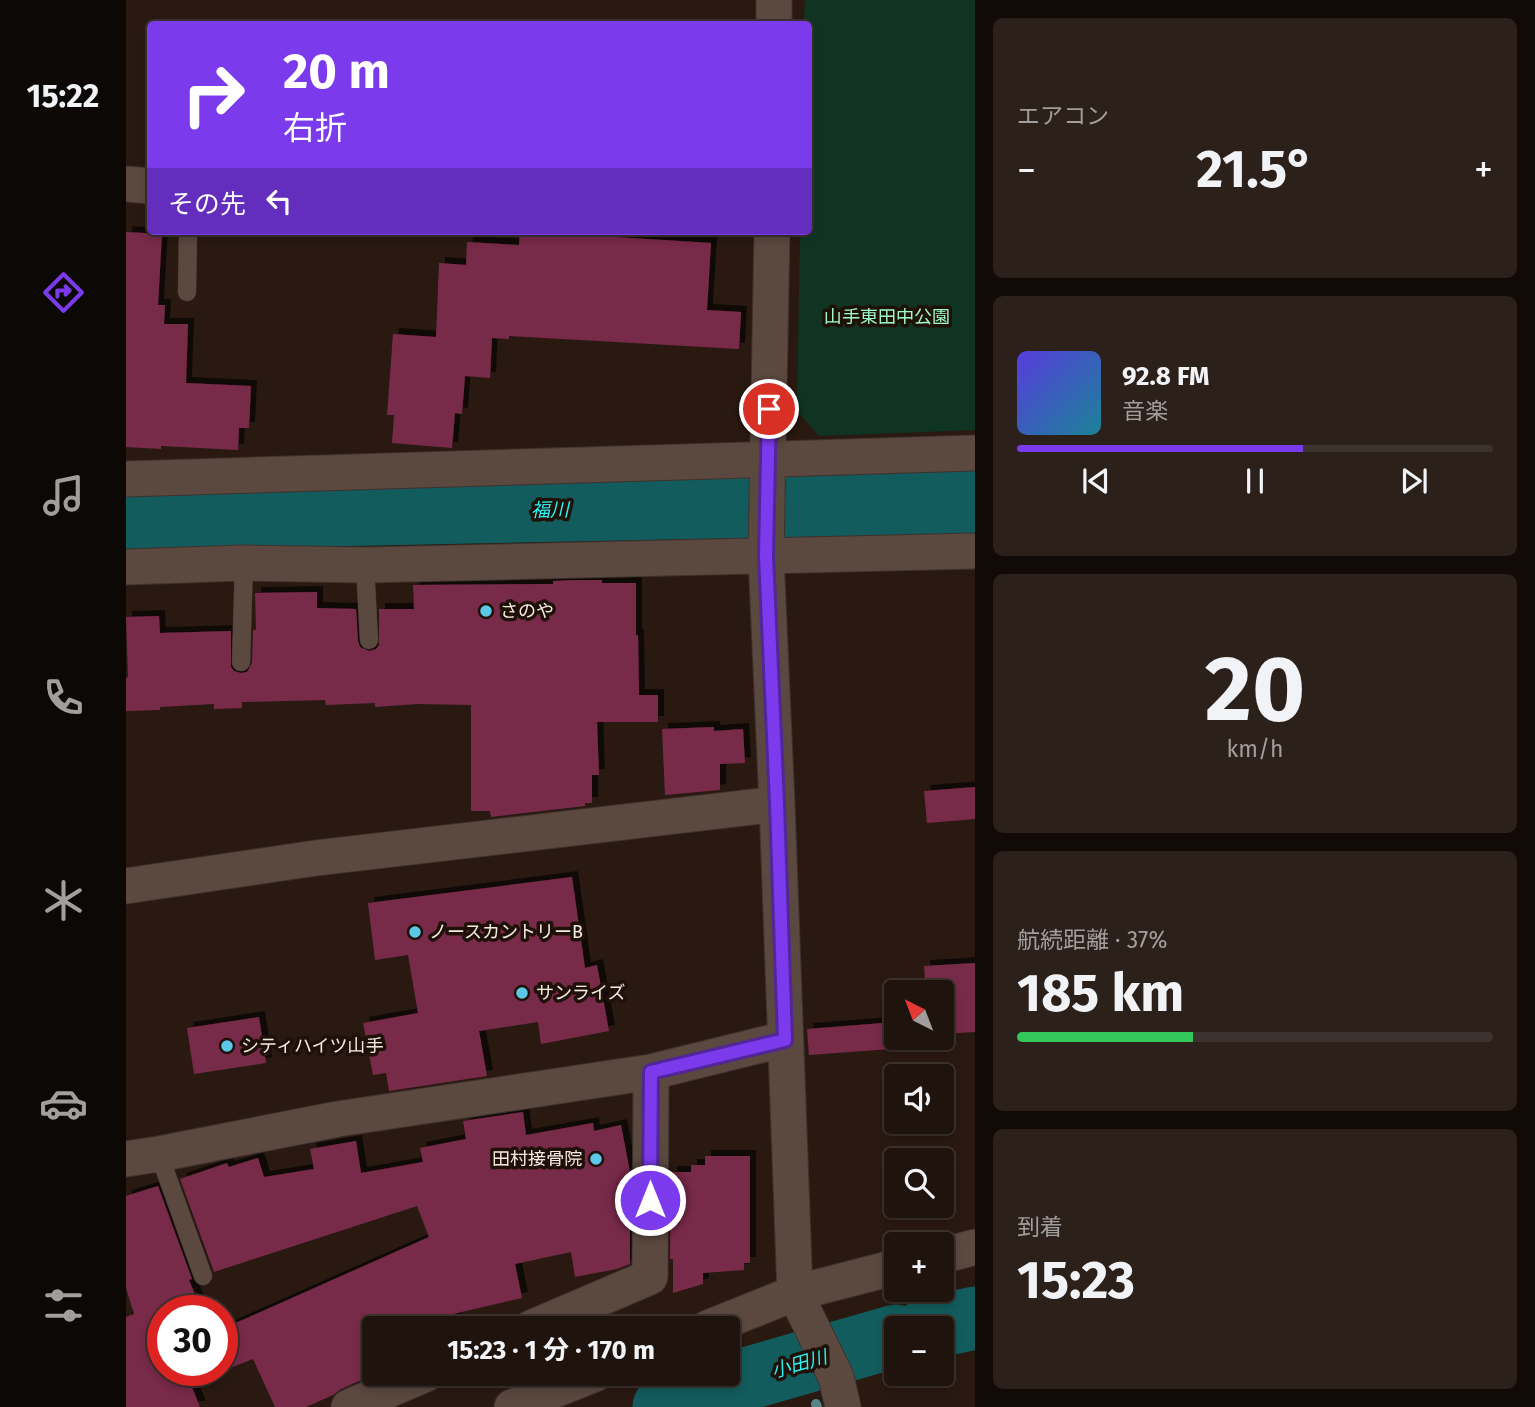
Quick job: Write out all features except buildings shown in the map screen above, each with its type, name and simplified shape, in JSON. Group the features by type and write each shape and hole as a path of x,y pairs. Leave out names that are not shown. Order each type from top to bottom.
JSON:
{"street":[{"path":"774,0 774,21"},
{"path":"126,184 147,186"},
{"path":"772,235 766,548 797,1298 832,1367 843,1407"},
{"path":"126,479 768,468 975,453"},
{"path":"126,568 244,563 365,565 766,548 975,551"},
{"path":"126,886 316,858 777,804"},
{"path":"142,1157 338,1119 651,1072 785,1040"},
{"path":"558,1316 650,1277 651,1072"},
{"path":"954,1253 975,1247"},
{"path":"740,1317 884,1272"},
{"path":"349,1407 398,1386"},
{"path":"512,1407 564,1386"}],"lane":[{"path":"187,292 188,235"},
{"path":"241,662 244,563"},
{"path":"365,565 369,640"},
{"path":"142,1157 204,1276"}],"green space":[{"name":"山手東田中公園","path":"805,0 975,0 975,430 819,436 797,411 800,235 812,235 812,21 804,21"}],"waterway":[{"name":"福川","path":"126,519 975,502"},
{"name":"小田川","path":"954,1322 975,1318"},
{"name":"小田川","path":"664,1407 697,1393 884,1339"},
{"path":"798,1364 803,1378"}],"place":[{"name":"さのや","path":"486,611"},
{"name":"ノースカントリーB","path":"415,932"},
{"name":"サンライズ","path":"522,993"},
{"name":"シティハイツ山手","path":"227,1046"},
{"name":"田村接骨院","path":"596,1159"}],"route":[{"path":"650,1200 651,1072 785,1040 766,556 769,409"}]}
